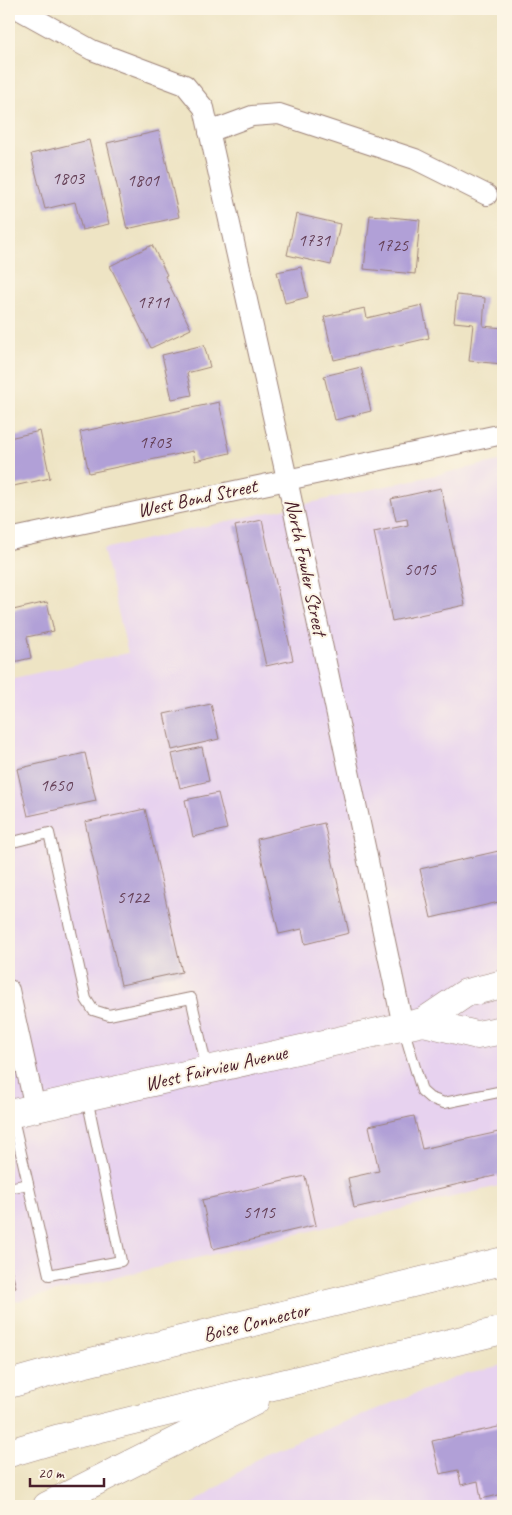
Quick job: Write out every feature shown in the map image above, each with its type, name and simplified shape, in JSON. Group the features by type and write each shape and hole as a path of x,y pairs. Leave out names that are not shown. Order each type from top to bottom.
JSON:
{"main road":[{"name":"West Fairview Avenue","path":"19,1112 413,1024 466,993 503,984"},
{"name":"West Fairview Avenue","path":"413,1024 477,1035 503,1030"},
{"name":"Boise Connector","path":"9,1384 94,1361 503,1261"},
{"path":"9,1453 60,1438 503,1330"},
{"path":"47,1506 299,1379"}],"street":[{"name":"North Fowler Street","path":"18,9 92,50 185,84 204,108 287,479 413,1024"},
{"path":"209,132 252,116 279,114 415,159 487,194"},
{"name":"West Bond Street","path":"9,539 503,434"},
{"path":"9,990 19,1112"}],"lane":[{"path":"9,843 49,833 86,999 93,1010 109,1015 192,998 207,1070"},
{"path":"413,1024 422,1091 430,1098 444,1103 503,1091"},
{"path":"19,1112 28,1184 49,1275 121,1261 87,1097"},
{"path":"9,1188 28,1184"}],"shaded area":[{"path":"503,460 503,1185 9,1303 9,679 128,653 103,549"},
{"path":"503,1365 503,1506 190,1506 264,1454 467,1373"}],"building":[{"path":"159,131 179,217 127,229 107,143"},
{"path":"89,140 109,224 82,230 75,202 45,209 31,154"},
{"path":"296,214 340,224 331,265 287,255"},
{"path":"370,215 420,220 415,274 364,269"},
{"path":"152,245 191,329 151,348 110,266"},
{"path":"301,267 308,297 285,303 277,272"},
{"path":"457,295 485,298 483,326 503,328 503,364 469,361 473,324 454,322"},
{"path":"422,305 429,338 334,360 324,317 365,308 367,318"},
{"path":"204,345 210,367 187,373 192,395 172,399 162,355"},
{"path":"361,367 371,411 335,420 324,376"},
{"path":"219,402 230,453 195,461 193,451 89,473 80,432"},
{"path":"40,431 50,478 9,487 9,438"},
{"path":"441,488 465,605 392,621 374,532 408,525 407,519 396,521 391,499"},
{"path":"262,520 293,660 266,666 235,526"},
{"path":"47,602 54,631 27,637 31,658 9,663 9,611"},
{"path":"211,704 219,739 172,750 164,714"},
{"path":"202,747 209,781 180,788 172,754"},
{"path":"85,753 96,801 28,816 17,769"},
{"path":"218,793 227,829 193,837 185,800"},
{"path":"145,809 182,972 121,985 85,822"},
{"path":"324,823 349,933 305,944 302,929 279,934 257,839"},
{"path":"503,850 503,901 431,918 420,869"},
{"path":"414,1116 422,1149 503,1131 503,1174 354,1208 348,1178 379,1171 369,1126"},
{"path":"305,1176 316,1225 213,1249 202,1200"},
{"path":"9,1261 16,1287 9,1288"},
{"path":"503,1426 503,1494 481,1499 478,1481 461,1485 458,1470 440,1474 432,1441"}]}
